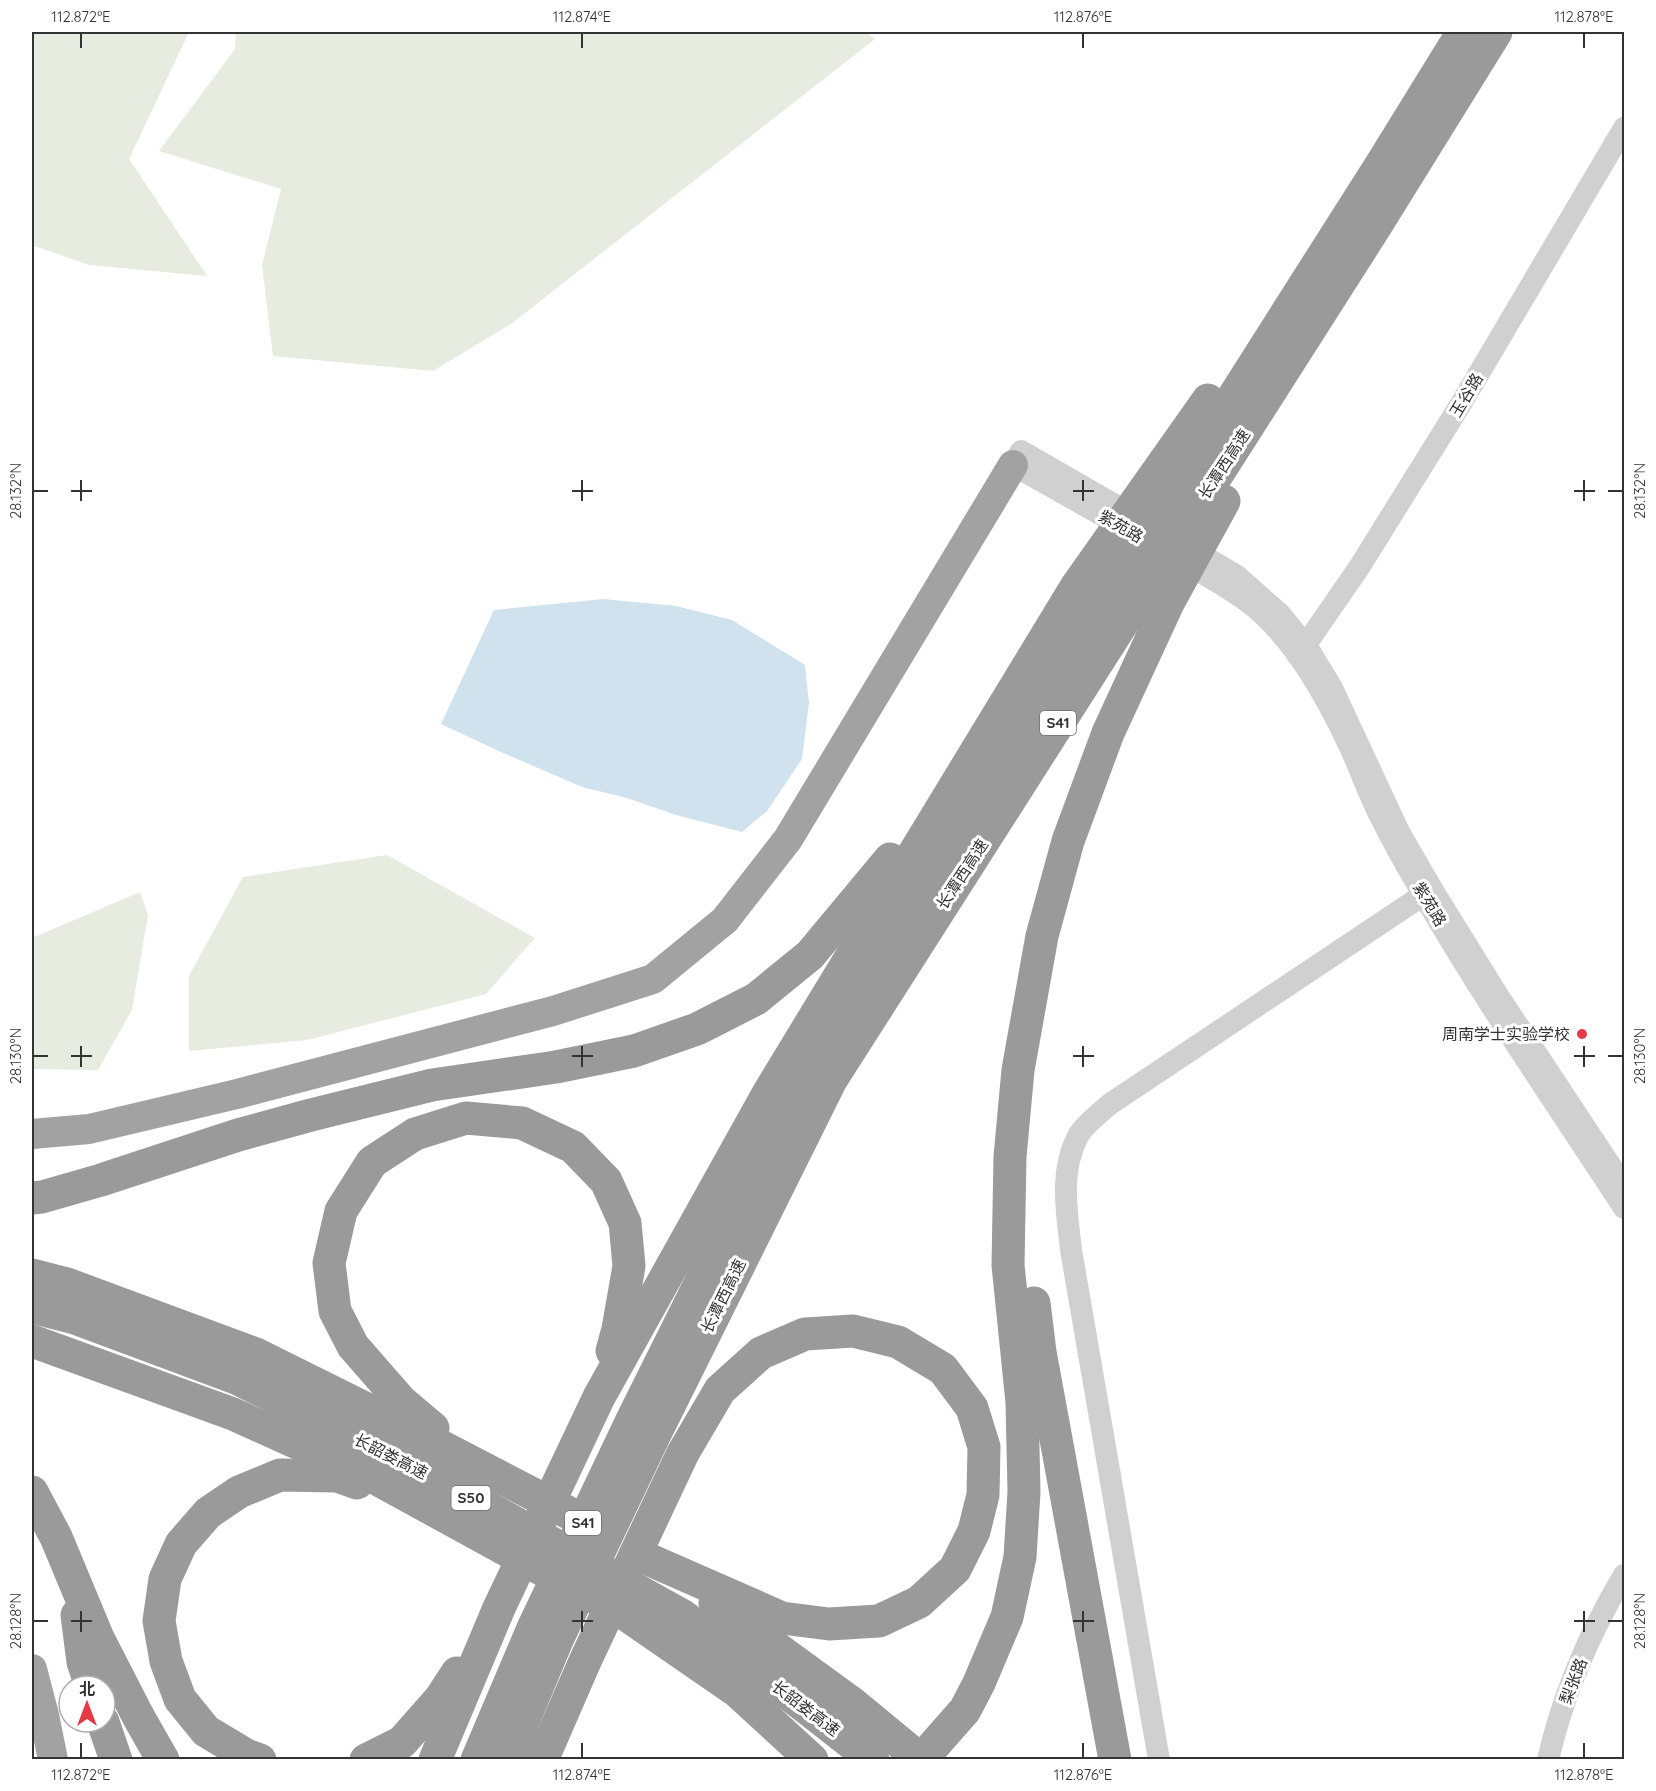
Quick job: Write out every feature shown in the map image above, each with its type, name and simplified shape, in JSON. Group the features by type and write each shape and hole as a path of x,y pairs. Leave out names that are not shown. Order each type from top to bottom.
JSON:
{"highway":[{"name":"长潭西高速","path":"477,1760 545,1633 643,1427 808,1067 1463,32"},
{"name":"长潭西高速","path":"643,1427 831,1080 1377,224 1496,32"},
{"path":"435,1760 499,1608 598,1397 769,1092 1076,587 1172,450 1382,163"},
{"path":"32,1275 68,1284 256,1354 611,1534 710,1600 852,1703 921,1760 965,1710 979,1683 1007,1617 1020,1557 1024,1492 1022,1402 1008,1265 1010,1157 1018,1070 1042,936 1068,841 1108,733 1168,603 1377,224"},
{"path":"32,1134 89,1129 237,1094 553,1011 653,979 725,920 788,839 1013,465"},
{"path":"32,1198 100,1180 322,1112 432,1086 556,1067 634,1051 697,1029 756,999 810,955 875,878 1020,681"},
{"path":"1018,1070 1028,1256 1040,1352 1115,1760"},
{"path":"483,1469 401,1401 353,1346 334,1311 329,1263 341,1211 372,1162 415,1134 466,1118 522,1123 573,1147 606,1181 625,1223 629,1266 618,1329 598,1397"},
{"name":"长韶娄高速","path":"32,1307 75,1318 236,1378 406,1462 683,1616 800,1702 873,1760"},
{"path":"542,1760 586,1659 683,1453 720,1390 761,1353 805,1334 853,1331 898,1342 943,1369 972,1408 984,1448 983,1495 974,1531 955,1569 919,1602 879,1621 829,1624 782,1618 650,1560"},
{"name":"长韶娄高速","path":"32,1341 233,1414 377,1479 625,1614 738,1692 812,1760"},
{"path":"260,1760 246,1755 206,1731 180,1699 166,1661 159,1621 165,1579 181,1544 208,1513 239,1492 280,1475 337,1476 421,1503"},
{"path":"32,1492 56,1537 98,1638 163,1760"},
{"path":"72,1577 82,1662 86,1674"},
{"path":"366,1760 402,1742 441,1699 499,1608"},
{"name":"长潭西高速","path":"507,1760 545,1633"},
{"path":"32,1670 53,1760"},
{"path":"107,1734 116,1760"}],"street":[{"name":"玉谷路","path":"1304,654 1456,412 1624,128"},
{"name":"玉谷路","path":"1304,654 1367,572 1470,406 1624,145"},
{"name":"紫苑路","path":"1013,465 1021,451 1095,502 1233,582 1280,614 1304,654 1332,688 1431,897 1513,1038 1624,1208"},
{"name":"紫苑路","path":"1431,897 1624,1186"},
{"path":"1159,1760 1071,1250 1065,1197 1067,1166 1078,1135 1110,1104 1431,897"},
{"path":"1172,1760 1083,1252 1077,1202 1081,1164 1094,1137 1122,1112 1431,897"},
{"name":"梨张路","path":"1548,1760 1556,1727 1576,1671 1598,1622 1624,1575"},
{"name":"梨张路","path":"1560,1760 1576,1703 1624,1601"}],"shaded area":[{"path":"32,32 189,32 129,159 207,276 89,265 32,245"},
{"path":"236,32 866,32 875,39 511,324 433,371 273,356 262,265 281,189 159,151 235,49"},
{"path":"387,855 535,938 486,994 307,1040 189,1051 189,976 243,877"},
{"path":"140,892 148,915 132,1010 98,1070 32,1069 32,938"}],"water":[{"path":"603,599 676,606 732,620 805,665 809,703 802,759 767,811 742,832 582,787 441,724 494,610"}],"place":[{"name":"周南学士实验学校","path":"1582,1034"}]}
